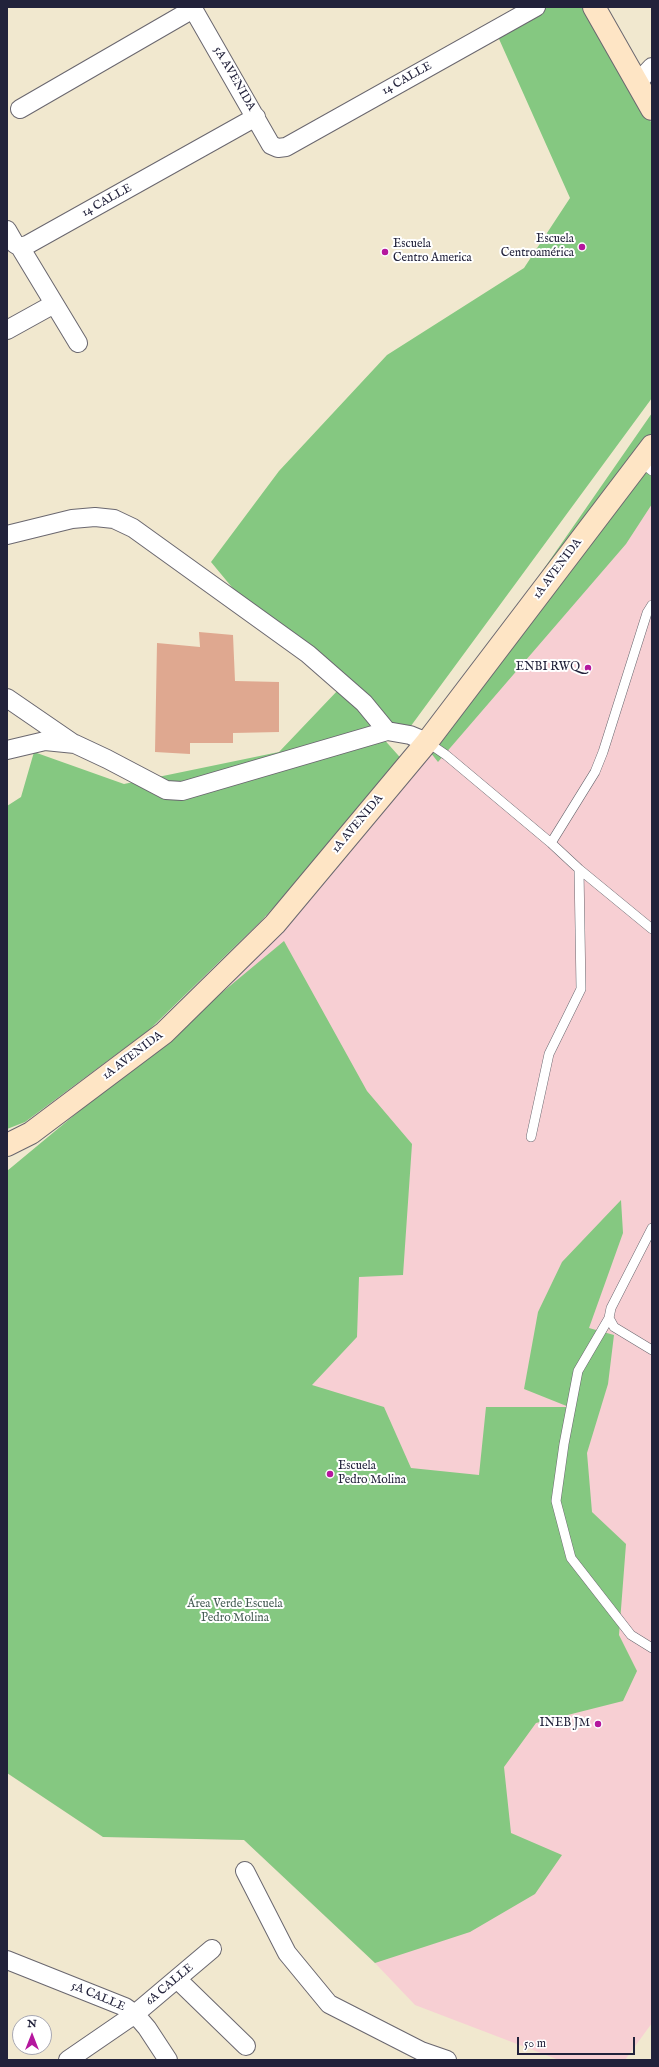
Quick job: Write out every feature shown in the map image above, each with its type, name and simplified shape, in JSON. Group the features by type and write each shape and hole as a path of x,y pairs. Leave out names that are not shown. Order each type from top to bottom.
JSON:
{"main road":[{"path":"594,7 652,109"},
{"name":"1A AVENIDA","path":"7,1145 31,1133 164,1033 275,924 427,742 648,459"}],"street":[{"name":"14 CALLE","path":"278,148 286,147 536,7"},
{"name":"5A AVENIDA","path":"193,8 271,144 278,148"},
{"path":"20,108 193,8"},
{"path":"637,83 652,67"},
{"name":"14 CALLE","path":"20,247 27,245 256,117"},
{"path":"7,230 15,244 20,247 78,343"},
{"path":"7,330 54,304"},
{"path":"7,535 72,519 95,517 114,519 133,528 308,654 364,703 387,731"},
{"path":"7,698 74,744 107,759 166,790 182,791 387,731 410,735 427,742"},
{"path":"7,750 45,742 74,744"},
{"path":"245,1871 287,1954 329,2004 421,2052 447,2060"},
{"name":"6A CALLE","path":"68,2060 135,2014 212,1949"},
{"name":"5A CALLE","path":"7,1960 115,2003 135,2014 147,2028 168,2060"},
{"path":"177,1979 246,2046"}],"lane":[{"path":"551,843 595,772 604,752 647,614 652,605"},
{"path":"427,742 446,754 551,843 579,869 652,929"},
{"path":"531,1137 549,1054 581,989 579,869"},
{"path":"652,1228 611,1308 609,1318 578,1370 564,1444 556,1501 571,1558 631,1635 652,1648"},
{"path":"609,1318 614,1327 652,1350"}],"shaded area":[{"name":"Escuela Pedro Molina","path":"652,473 652,2023 625,2060 559,2060 415,2005 375,1963 244,1840 103,1837 7,1773 166,1048 291,923 443,741"}],"green space":[{"path":"536,7 593,7 652,124 652,398 405,734 328,666 250,609 211,562 279,471 387,355 524,268 570,198 495,30"},
{"path":"652,413 652,504 626,544 438,762 423,743"},
{"path":"339,689 406,764 261,921 149,1030 25,1122 7,1129 7,806 21,797 34,752 124,784 279,752"},
{"name":"Área Verde Escuela Pedro Molina","path":"284,941 367,1091 412,1144 403,1275 359,1277 357,1337 312,1385 384,1407 411,1468 479,1475 486,1407 569,1407 524,1389 538,1312 562,1262 621,1200 623,1233 589,1328 614,1335 608,1384 587,1453 592,1512 626,1544 619,1635 637,1671 623,1701 536,1723 504,1767 511,1833 562,1855 535,1894 470,1932 375,1963 244,1840 103,1837 7,1773 7,1171"}],"building":[{"path":"199,632 233,635 235,681 279,682 279,732 233,733 233,743 190,743 190,754 155,752 157,643 200,647"}],"place":[{"name":"Escuela Centroamérica","path":"582,247"},
{"name":"Escuela Centro America","path":"385,252"},
{"name":"ENBI RWQ","path":"588,668"},
{"name":"Escuela Pedro Molina","path":"330,1474"},
{"name":"INEB JM","path":"598,1724"}]}
